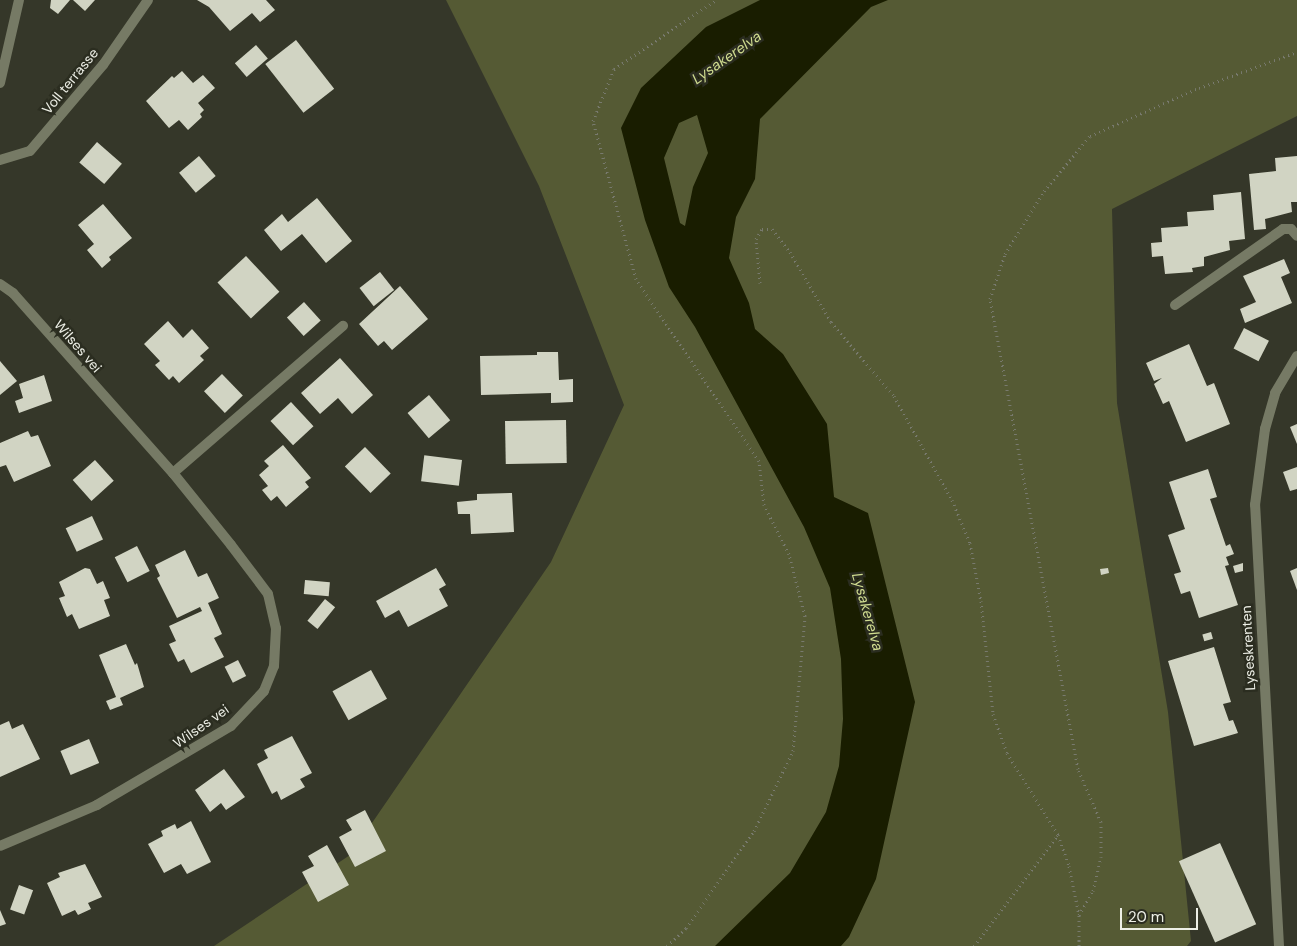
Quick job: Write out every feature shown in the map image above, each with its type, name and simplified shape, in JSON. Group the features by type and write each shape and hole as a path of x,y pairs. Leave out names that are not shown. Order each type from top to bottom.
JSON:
{"street":[{"path":"0,83 19,0"},
{"name":"Voll terrasse","path":"0,160 30,151 103,64 148,0"},
{"path":"1175,305 1284,228 1294,232"},
{"name":"Wilses vei","path":"0,284 13,292 173,473 268,594 276,628 274,666 264,691 231,726 97,805 0,846"},
{"path":"173,473 343,326"},
{"name":"Lyseskrenten","path":"1279,946 1255,505 1265,429 1275,392 1288,367 1297,356"}],"path":[{"path":"667,946 686,928 754,831 793,751 805,616 789,554 764,506 759,461 636,279 593,121 614,69 716,0"},
{"path":"1079,915 1093,890 1101,857 1101,822 1078,770 990,299 1005,254 1044,191 1090,136 1199,88 1297,52"},
{"path":"760,283 756,239 762,228 772,228 790,252 831,322 894,396 952,500 972,553 993,714 1007,753 1058,835 1070,866 1079,915 1079,946"},
{"path":"974,946 1058,835"}],"shaded area":[{"path":"446,0 1297,0 1297,116 1112,209 1117,403 1168,712 1191,941 1187,946 214,946 350,855 551,562 624,405 539,186"}],"water":[{"name":"Lysakerelva","path":"760,0 888,0 871,7 760,119 755,179 736,217 729,258 749,303 755,329 783,354 827,424 834,497 868,513 915,702 876,879 849,937 841,946 715,946 790,873 826,812 839,766 843,719 841,659 830,588 804,527 695,327 669,287 645,220 621,128 641,88 706,27","holes":["697,115 708,153 693,187 685,226 680,223 664,158 679,123"]}],"building":[{"path":"51,0 70,0 58,14 50,8"},
{"path":"73,0 95,0 85,11"},
{"path":"197,0 266,0 275,10 260,22 252,13 230,31 209,7"},
{"path":"296,40 334,89 303,113 265,64"},
{"path":"256,45 268,59 247,77 235,63"},
{"path":"182,71 193,83 203,75 215,88 198,103 204,110 200,114 202,117 188,130 179,120 169,128 146,101 172,76 174,78"},
{"path":"97,142 122,164 104,184 79,162"},
{"path":"199,156 216,176 196,193 179,173"},
{"path":"1297,156 1297,202 1291,202 1292,212 1265,219 1266,229 1254,230 1249,174 1276,171 1275,158"},
{"path":"1241,192 1245,239 1229,241 1230,250 1204,257 1204,266 1192,268 1193,272 1165,274 1163,256 1152,257 1151,243 1162,242 1161,228 1188,226 1187,212 1214,210 1213,195"},
{"path":"317,198 352,241 326,263 302,234 281,251 264,230 282,214 288,222"},
{"path":"103,204 132,238 109,257 111,260 102,268 87,250 94,244 78,225"},
{"path":"246,256 279,292 251,318 217,283"},
{"path":"1284,259 1290,273 1281,277 1292,303 1245,323 1240,309 1256,302 1243,276"},
{"path":"380,272 394,290 374,306 360,288"},
{"path":"400,286 428,319 392,350 384,341 378,346 359,324"},
{"path":"304,302 321,321 304,336 287,317"},
{"path":"168,321 183,338 192,329 209,348 200,356 204,360 179,383 173,376 169,380 155,365 160,361 144,344"},
{"path":"1244,328 1269,341 1259,361 1234,348"},
{"path":"1189,344 1207,386 1214,383 1230,424 1186,442 1169,401 1163,404 1154,384 1162,378 1154,381 1146,363"},
{"path":"537,352 558,352 559,380 573,379 573,402 551,403 551,393 481,395 480,356 537,355"},
{"path":"340,358 373,395 352,414 338,398 320,414 301,393"},
{"path":"0,361 17,381 0,395"},
{"path":"222,374 243,396 225,413 204,391"},
{"path":"44,375 52,401 19,413 15,401 23,398 19,384"},
{"path":"429,395 450,420 429,438 408,413"},
{"path":"291,402 314,426 293,445 271,421"},
{"path":"566,420 567,463 506,464 505,421"},
{"path":"1297,424 1297,444 1290,427"},
{"path":"28,431 31,437 38,435 51,466 14,482 6,465 0,467 0,443"},
{"path":"283,445 311,478 305,482 309,487 286,507 277,496 271,501 262,490 268,486 259,475 269,466 264,461"},
{"path":"365,447 391,474 371,493 345,466"},
{"path":"424,455 462,460 459,486 421,481"},
{"path":"95,460 114,481 91,501 73,480"},
{"path":"1297,467 1297,489 1290,491 1283,472"},
{"path":"1208,469 1217,497 1210,499 1226,546 1230,544 1234,554 1226,557 1229,565 1225,566 1238,605 1199,618 1190,591 1181,594 1174,574 1181,572 1168,535 1185,529 1169,482"},
{"path":"512,493 514,532 471,534 470,514 458,514 457,502 477,500 477,494"},
{"path":"92,516 103,540 77,552 66,528"},
{"path":"137,546 150,571 127,582 115,557"},
{"path":"185,550 198,577 207,573 219,598 208,603 222,634 214,638 224,657 191,673 184,659 178,662 169,644 176,641 169,626 202,611 200,607 177,618 157,578 160,576 155,565"},
{"path":"1243,563 1243,571 1235,573 1233,566"},
{"path":"85,568 90,569 97,584 103,581 110,598 104,600 110,616 79,629 72,614 67,617 59,598 65,596 59,582"},
{"path":"436,568 446,585 439,589 448,606 408,627 399,610 385,618 376,601"},
{"path":"1108,568 1109,573 1101,575 1100,569"},
{"path":"1297,568 1297,590 1290,571"},
{"path":"305,580 330,582 329,596 304,594"},
{"path":"325,599 335,607 317,629 307,621"},
{"path":"1211,632 1213,639 1204,641 1202,634"},
{"path":"126,644 135,665 137,663 144,687 120,698 123,705 110,710 106,701 116,697 99,655"},
{"path":"1214,647 1231,702 1223,704 1229,721 1233,720 1238,733 1194,746 1168,661"},
{"path":"238,660 246,676 233,683 225,667"},
{"path":"371,670 387,699 349,720 333,691"},
{"path":"9,721 12,729 23,724 40,759 0,777 0,725"},
{"path":"292,736 312,773 300,779 305,787 281,800 277,791 272,794 257,764 268,758 264,750"},
{"path":"89,739 99,763 71,775 60,751"},
{"path":"224,769 245,797 226,810 221,803 210,812 195,790"},
{"path":"365,810 386,851 355,867 339,837 352,830 346,820"},
{"path":"191,821 211,862 187,874 181,864 164,873 148,844 163,836 161,831 175,824 177,829"},
{"path":"1220,843 1256,924 1215,943 1179,861"},
{"path":"327,845 349,885 318,902 302,872 314,866 308,856"},
{"path":"85,864 102,897 88,903 91,909 78,915 75,910 62,916 47,883 60,877 58,873"},
{"path":"19,885 33,890 24,915 10,909"},
{"path":"0,910 6,924 0,926"}]}
